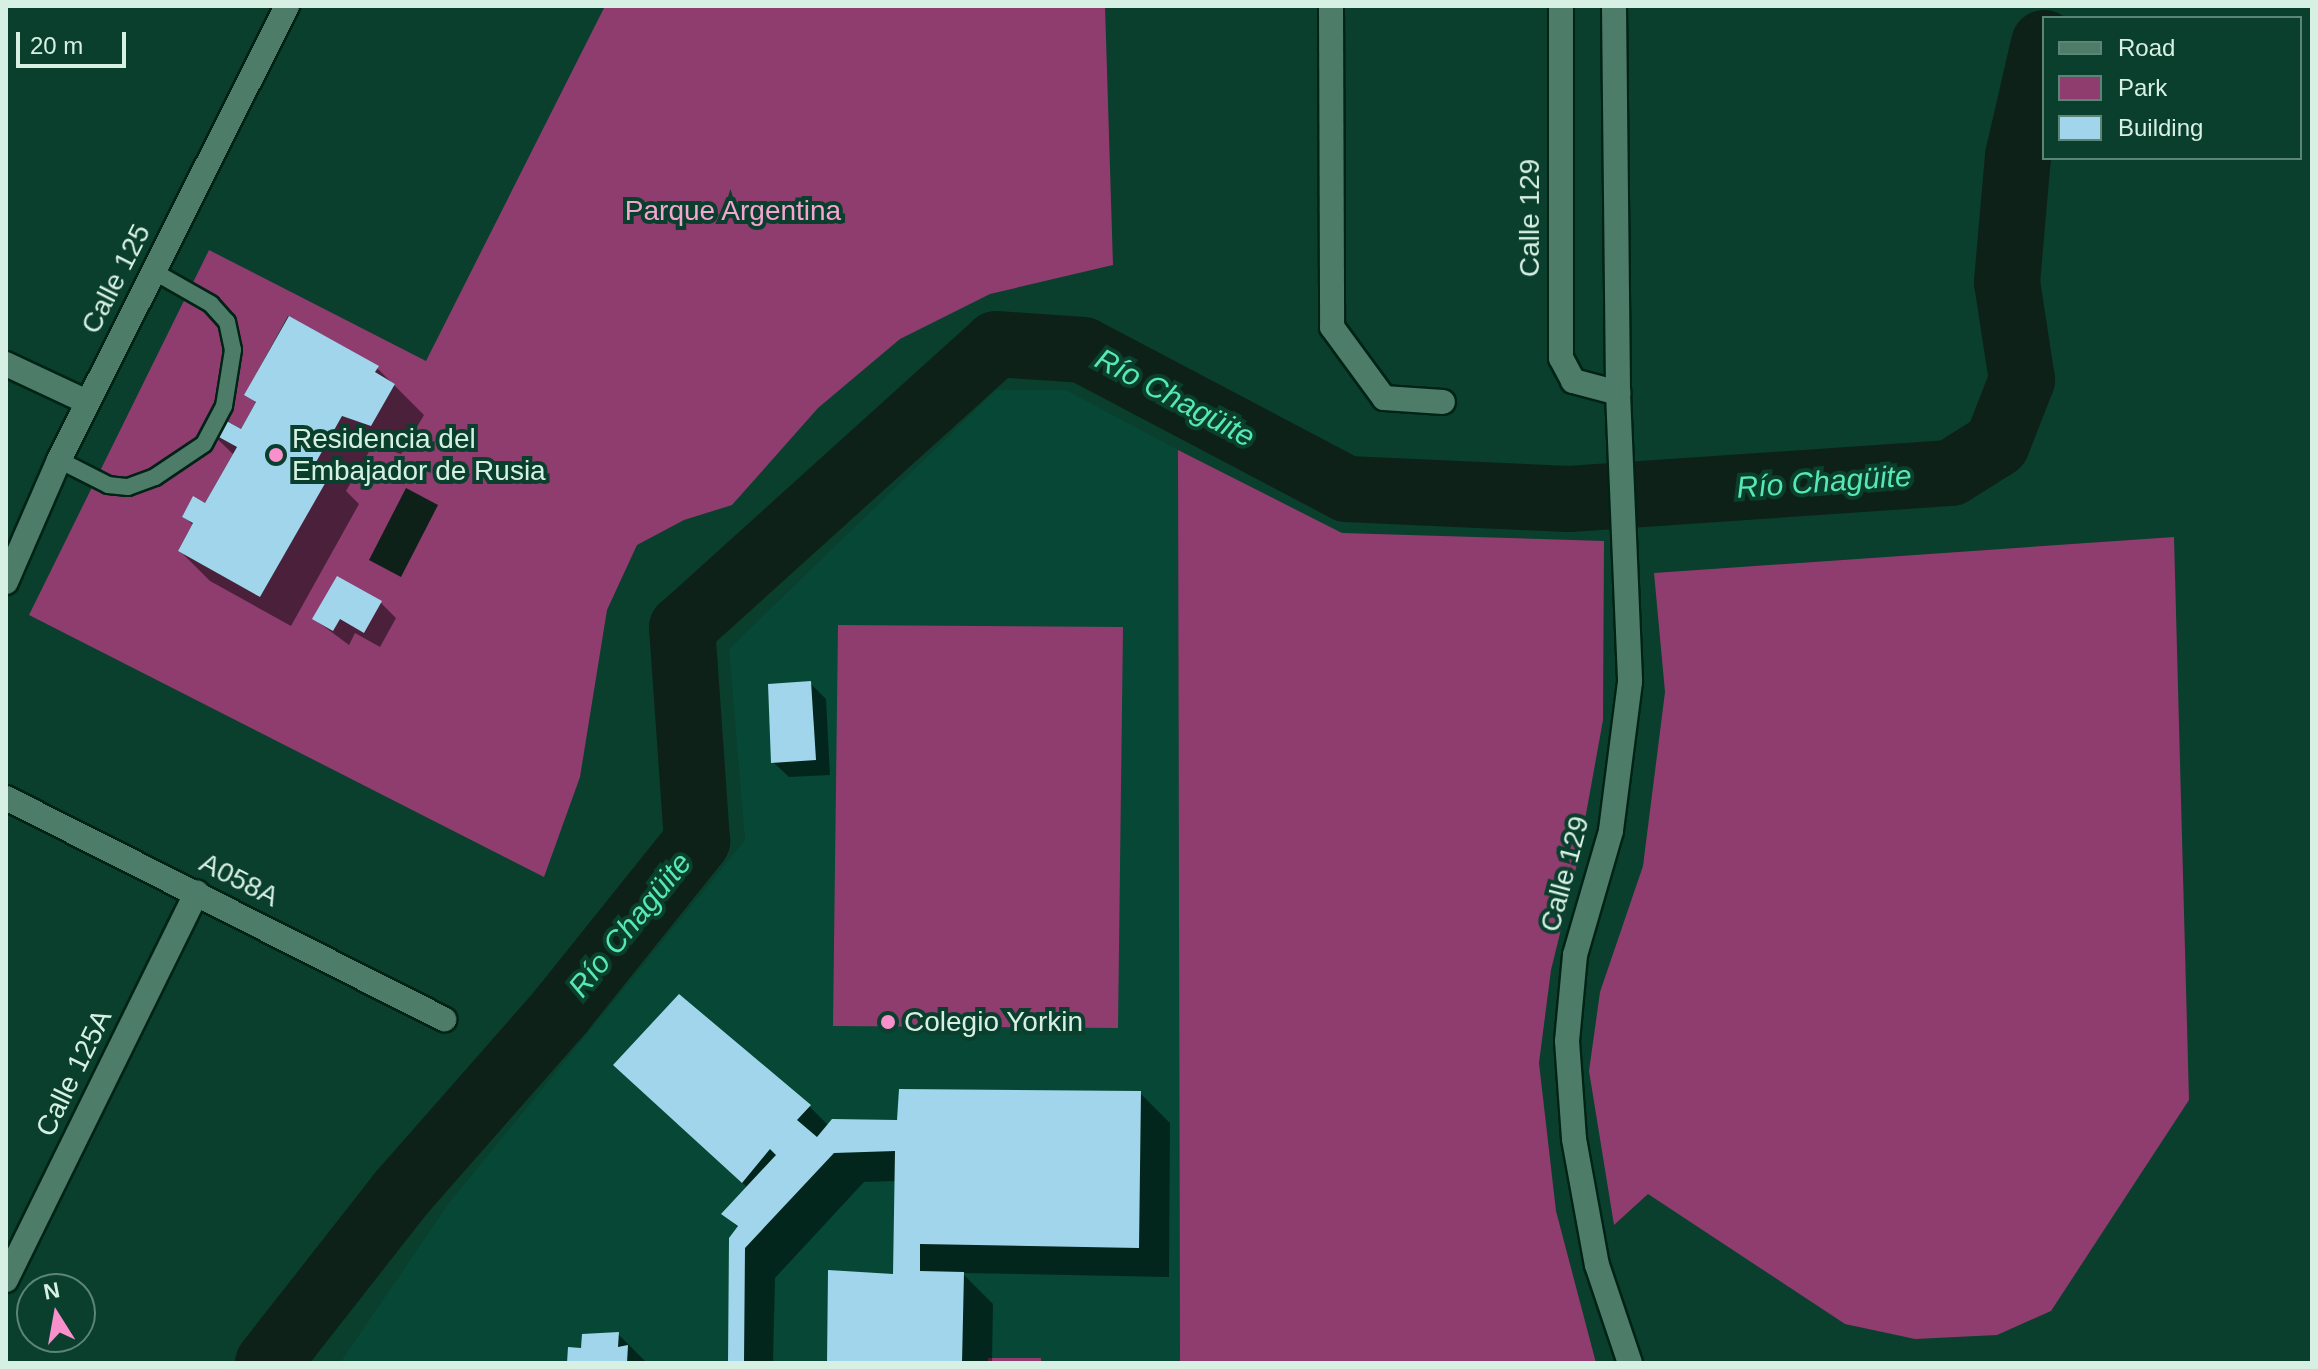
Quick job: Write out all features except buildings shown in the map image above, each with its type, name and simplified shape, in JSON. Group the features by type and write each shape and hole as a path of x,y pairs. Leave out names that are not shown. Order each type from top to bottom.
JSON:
{"street":[{"name":"Calle 125","path":"6,582 87,402 287,6"},
{"path":"1331,6 1332,327 1384,398 1443,402"},
{"name":"Calle 129","path":"1561,6 1561,358 1573,381 1618,393"},
{"name":"Calle 129","path":"1614,6 1618,393 1630,682 1611,831 1575,955 1567,1041 1574,1139 1597,1265 1630,1363"},
{"path":"6,364 87,402"},
{"name":"A058A","path":"6,798 444,1019"},
{"name":"Calle 125A","path":"6,1280 197,892"}],"lane":[{"path":"59,460 108,485 128,487 155,477 204,444 224,406 233,350 227,322 211,304 153,271"}],"shaded area":[{"name":"Colegio Yorkin","path":"996,390 1066,390 1178,450 1180,1363 340,1363 449,1203 745,840 729,649"},
{"path":"406,488 438,505 401,577 369,560"}],"green space":[{"name":"Parque Argentina","path":"605,6 1105,6 1113,265 990,294 900,339 818,408 732,505 684,520 637,545 607,610 580,777 544,877 29,615 209,250 426,361","holes":["288,316 378,366 375,372 395,384 371,425 342,416 315,464 330,473 260,597 178,551 193,523 182,517 193,497 205,503 237,447 206,430 215,414 241,429 256,402 245,394"]},
{"path":"1178,450 1342,533 1604,541 1603,720 1577,864 1551,970 1539,1063 1556,1211 1596,1363 1180,1363"},
{"path":"2174,537 2189,1100 2051,1311 1997,1335 1915,1339 1845,1324 1648,1194 1614,1225 1589,1071 1600,992 1643,866 1665,692 1654,573"},
{"path":"838,625 1123,627 1118,1028 833,1026"},
{"path":"988,1358 1041,1358 1041,1363 988,1363"}],"waterway":[{"name":"Río Chagüite","path":"268,1363 403,1191 561,1011 697,841 682,628 996,344 1083,350 1347,489 1569,499 1951,473 1997,444 2022,380 2007,282 2018,156 2042,52"}],"place":[{"name":"Residencia del Embajador de Rusia","path":"276,455"},
{"name":"Colegio Yorkin","path":"888,1022"}]}
